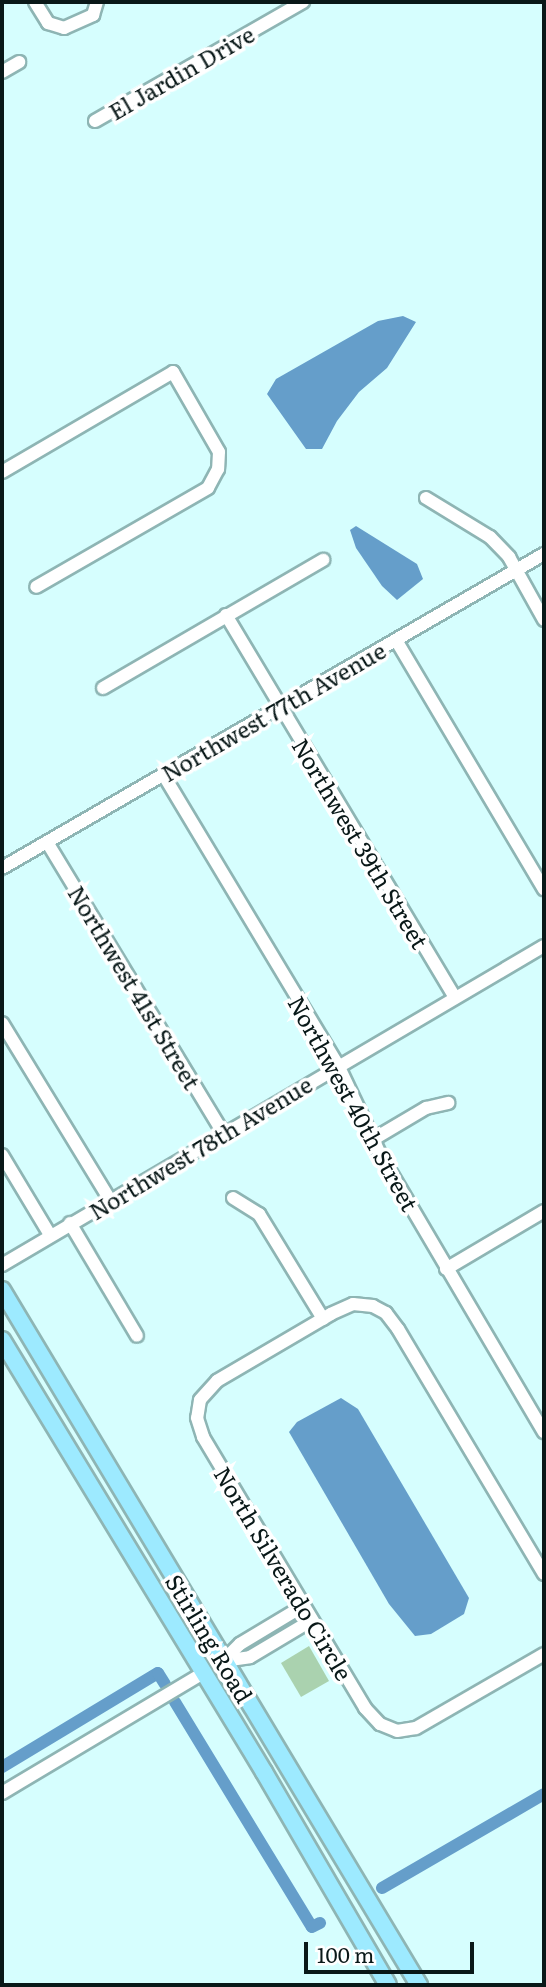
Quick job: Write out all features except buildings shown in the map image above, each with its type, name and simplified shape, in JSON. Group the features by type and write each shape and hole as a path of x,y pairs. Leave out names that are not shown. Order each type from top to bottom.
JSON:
{"main road":[{"name":"Stirling Road","path":"2,1290 419,1985"},
{"name":"Stirling Road","path":"2,1340 388,1985"},
{"path":"187,1646 207,1659 223,1661"},
{"path":"310,1852 328,1861 346,1864"}],"street":[{"path":"35,2 48,23 64,28 93,15 97,2"},
{"name":"El Jardin Drive","path":"94,121 303,2"},
{"path":"2,72 19,62"},
{"path":"2,471 173,372 219,452 218,469 208,488 36,587"},
{"path":"426,498 490,537 509,557 544,620"},
{"name":"Northwest 77th Avenue","path":"2,868 544,554"},
{"path":"103,688 323,560"},
{"name":"Northwest 39th Street","path":"226,615 278,707 455,998"},
{"path":"396,640 544,889"},
{"name":"Northwest 40th Street","path":"163,774 338,1065 372,1140 544,1432"},
{"name":"Northwest 41st Street","path":"47,842 223,1133"},
{"name":"Northwest 78th Avenue","path":"2,1265 544,946"},
{"path":"2,1023 110,1200"},
{"path":"372,1140 426,1108 448,1103"},
{"path":"2,1155 50,1235"},
{"path":"233,1198 261,1217 323,1319 352,1304 373,1306 386,1313 544,1574"},
{"path":"446,1269 544,1211"},
{"path":"70,1223 137,1336"},
{"name":"North Silverado Circle","path":"323,1319 217,1381 206,1391 199,1405 197,1423 370,1715 391,1730 403,1731 422,1725 544,1654"},
{"path":"223,1661 240,1644 303,1606"},
{"path":"223,1661 250,1657 312,1620"},
{"path":"2,1793 204,1674"}],"green space":[{"path":"309,1646 329,1681 301,1697 281,1663"}],"water":[{"path":"403,316 416,322 387,368 359,392 337,421 322,449 306,449 267,394 276,379 378,321"},
{"path":"356,526 417,564 423,579 397,600 382,586 356,548 350,530"},
{"path":"341,1398 358,1409 469,1598 464,1614 431,1634 415,1636 389,1604 289,1432 297,1422"}],"waterway":[{"path":"2,1767 158,1673 165,1684"},
{"path":"175,1702 312,1927 320,1923"},
{"path":"382,1888 544,1794"}]}
